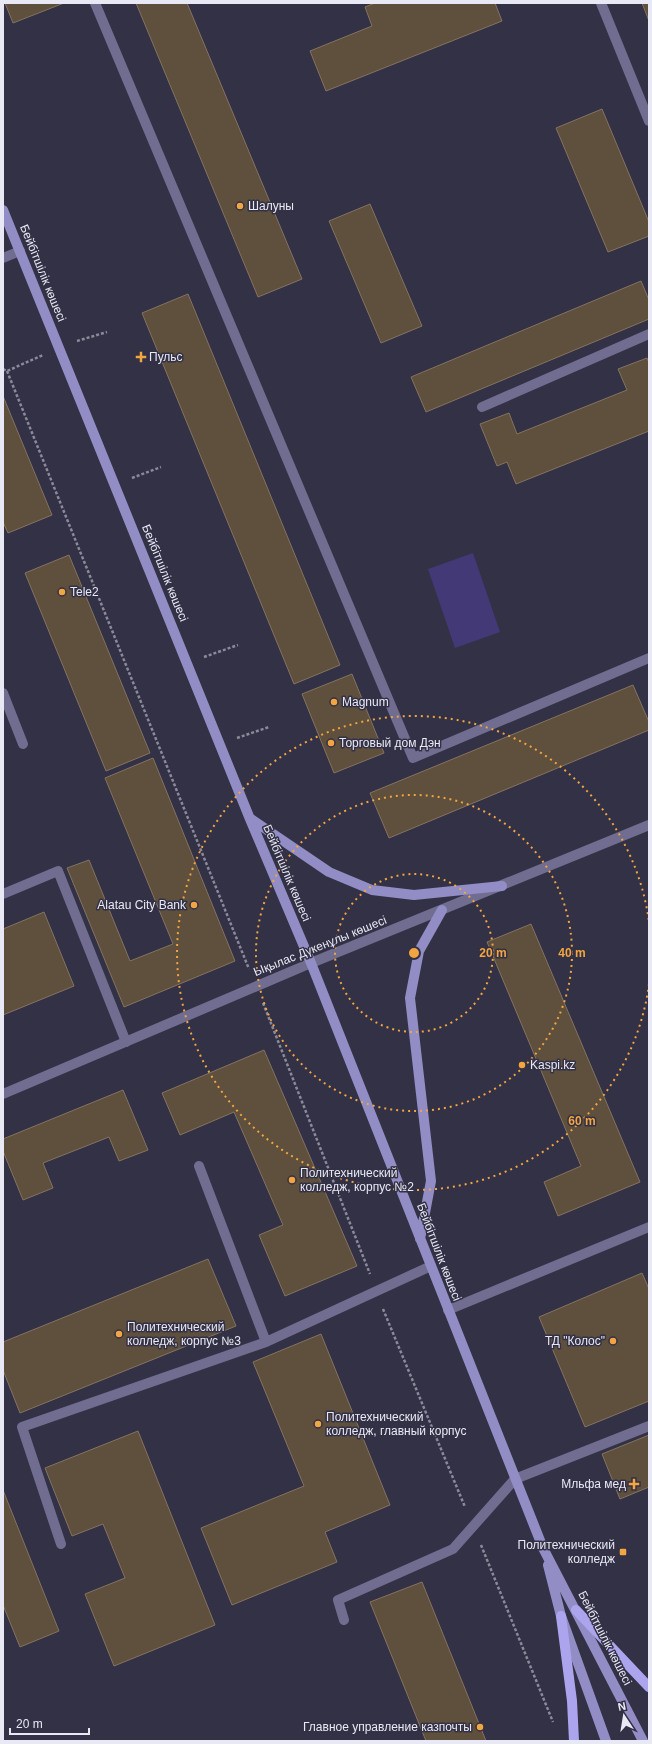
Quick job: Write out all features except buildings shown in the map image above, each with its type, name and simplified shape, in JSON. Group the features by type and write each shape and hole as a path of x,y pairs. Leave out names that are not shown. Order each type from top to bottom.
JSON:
{"main road":[{"name":"Бейбітшілік көшесі","path":"3,210 250,819 311,963 543,1548 643,1741"},
{"path":"250,819 329,872 372,890 414,895 502,886"},
{"path":"420,1238 431,1181 410,998 418,951 442,910"},
{"name":"Бейбітшілік көшесі","path":"543,1548 561,1616 606,1741"},
{"path":"576,1610 649,1687"},
{"path":"561,1616 572,1701 574,1741"}],"street":[{"path":"95,3 413,758 649,658"},
{"path":"601,3 648,118"},
{"path":"3,258 20,251"},
{"path":"482,407 649,334"},
{"path":"3,693 23,744"},
{"name":"Ықылас Дүкенұлы көшесі","path":"3,1094 311,963 649,825"},
{"path":"3,894 58,871 126,1042"},
{"path":"199,1166 266,1342"},
{"path":"448,1310 649,1227"},
{"path":"61,1544 22,1427 266,1342 431,1266"},
{"path":"344,1620 338,1600 453,1550 515,1479 649,1426"}],"path":[{"path":"7,371 256,986 376,1292 554,1725"},
{"path":"115,485 161,467"},
{"path":"187,663 238,646"},
{"path":"220,743 269,727"}],"shaded area":[{"path":"473,553 500,632 455,648 428,569"}],"place":[{"name":"Шалуны","path":"240,206"},
{"name":"Пульс","path":"141,357"},
{"name":"Tele2","path":"62,592"},
{"name":"Magnum","path":"334,702"},
{"name":"Торговый дом Дэн","path":"331,743"},
{"name":"Alatau City Bank","path":"194,905"},
{"name":"Kaspi.kz","path":"522,1065"},
{"name":"Политехнический колледж, корпус №2","path":"292,1180"},
{"name":"Политехнический колледж, корпус №3","path":"119,1334"},
{"name":"ТД \"Колос\"","path":"613,1341"},
{"name":"Политехнический колледж, главный корпус","path":"318,1424"},
{"name":"Мльфа мед","path":"634,1484"},
{"name":"Политехнический колледж","path":"623,1552"},
{"name":"Главное управление казпочты","path":"480,1727"}]}
